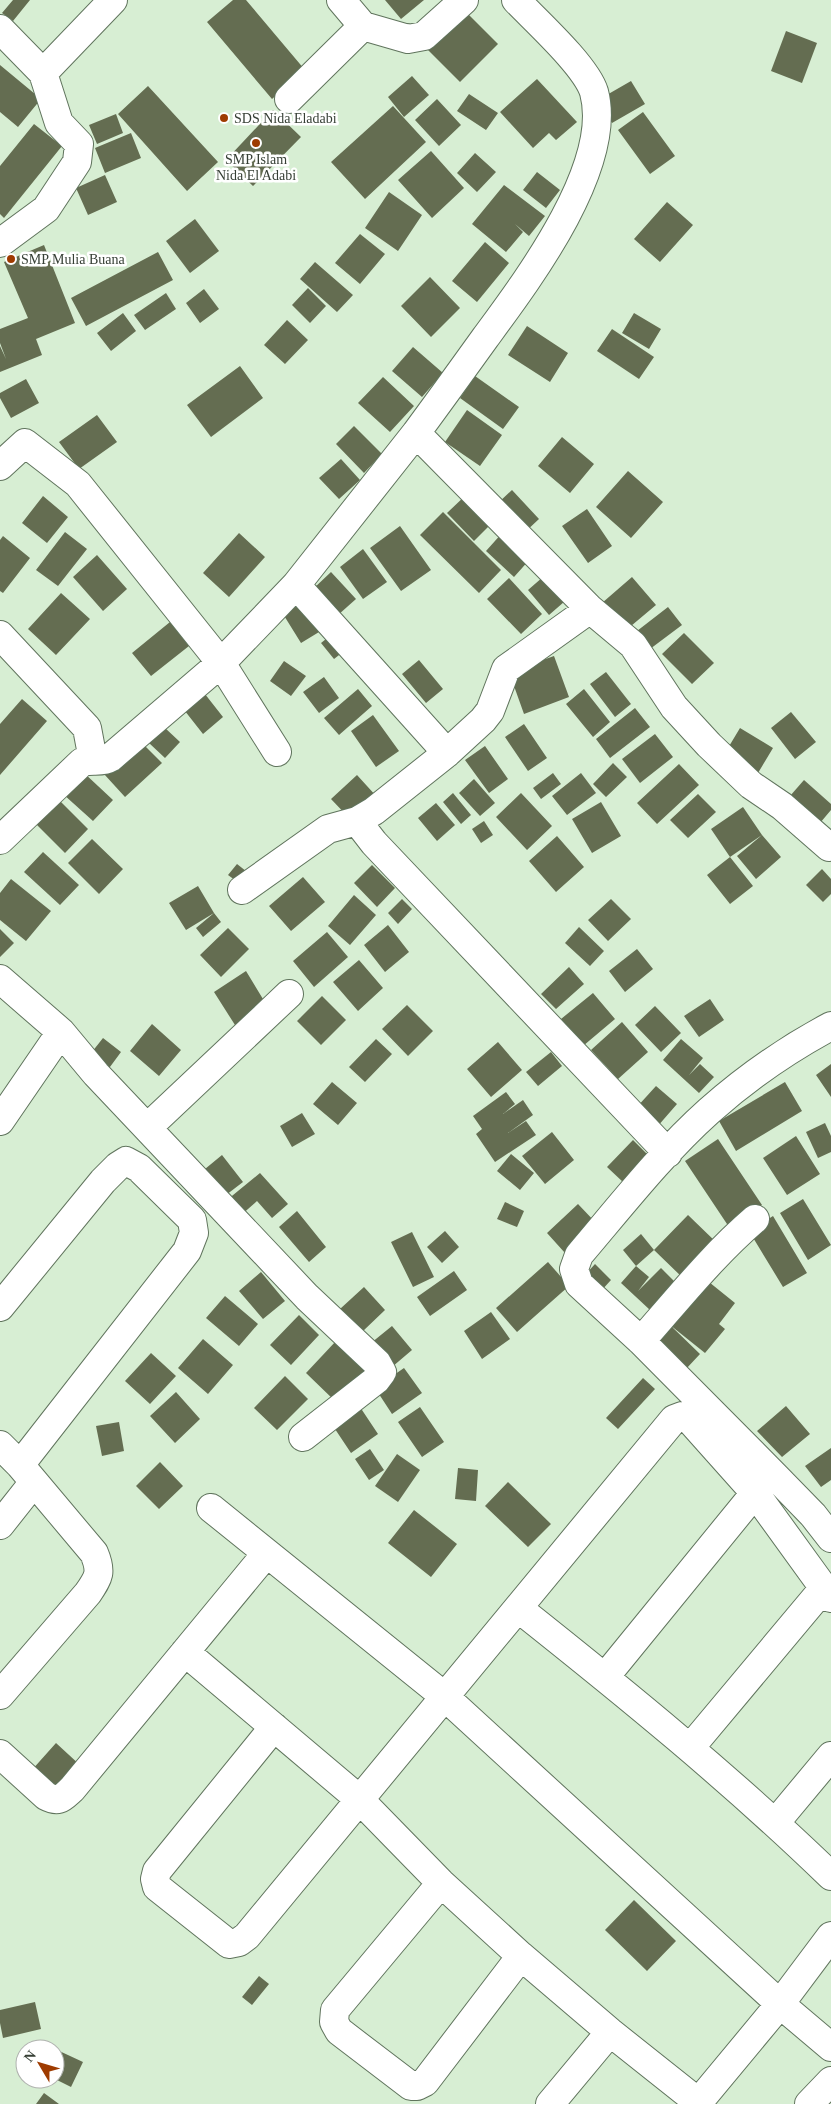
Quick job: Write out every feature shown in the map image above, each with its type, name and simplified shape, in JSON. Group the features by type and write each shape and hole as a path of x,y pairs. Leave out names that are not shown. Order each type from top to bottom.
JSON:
{"street":[{"path":"43,73 113,0"},
{"path":"341,0 363,26 408,39 424,36 464,0"},
{"path":"0,840 72,770 82,762 102,761 110,758 221,663 296,585 416,434 542,258 564,220 588,162 597,125 596,107 593,90 583,70 516,0"},
{"path":"288,99 363,26"},
{"path":"0,29 43,73 59,123 79,144 76,162 46,209 0,243"},
{"path":"416,434 590,608 633,645 674,707 709,745 751,786 782,806 828,848"},
{"path":"0,466 25,443 78,484 221,663 277,752"},
{"path":"296,585 447,753"},
{"path":"242,890 328,829 357,821 374,811 447,753 483,720 490,711 506,669 590,608"},
{"path":"0,635 87,728 93,760"},
{"path":"357,821 374,843 668,1153"},
{"path":"0,979 60,1032 96,1074 307,1297 376,1363 382,1372 376,1380 303,1437"},
{"path":"147,1128 289,994"},
{"path":"831,1026 810,1037 754,1074 709,1111 654,1166 579,1255 574,1269 579,1284 641,1341 782,1483 831,1538"},
{"path":"0,1121 60,1032"},
{"path":"0,1307 103,1181 126,1161 139,1168 192,1220 194,1232 187,1252 27,1473 0,1525"},
{"path":"641,1341 701,1272 755,1219"},
{"path":"274,1727 157,1871 155,1879 157,1887 229,1944 239,1942 247,1936 674,1419 682,1416 689,1419 755,1493 827,1593 690,1748"},
{"path":"0,1445 27,1473 94,1552 99,1565 99,1574 88,1593 0,1695"},
{"path":"605,1677 755,1493"},
{"path":"211,1508 444,1696 780,2004 831,2047"},
{"path":"0,1754 46,1796 54,1800 61,1799 72,1789 266,1554"},
{"path":"518,1608 690,1748 776,1822 831,1876"},
{"path":"185,1652 359,1799 441,1883 521,1956 610,2032 698,2103 780,2004 831,1936"},
{"path":"776,1822 831,1756"},
{"path":"441,1883 335,2010 334,2022 339,2031 411,2086 417,2086 425,2082 521,1956"},
{"path":"550,2104 610,2032"},
{"path":"809,2104 831,2081"}],"building":[{"path":"13,0 30,0 13,21 2,13"},
{"path":"233,0 246,0 305,70 272,99 207,22"},
{"path":"385,0 424,0 401,19"},
{"path":"463,9 498,44 460,82 425,47"},
{"path":"786,31 817,43 802,83 771,71"},
{"path":"0,65 41,99 18,127 0,112"},
{"path":"412,76 429,95 404,117 388,97"},
{"path":"537,79 577,122 556,140 549,133 533,148 500,112"},
{"path":"631,81 645,104 612,123 598,100"},
{"path":"148,86 218,162 187,191 118,114"},
{"path":"469,94 498,113 486,130 457,111"},
{"path":"437,99 461,125 439,146 415,120"},
{"path":"393,106 426,142 365,199 331,162"},
{"path":"273,110 301,137 253,186 226,160"},
{"path":"643,112 675,156 650,174 618,130"},
{"path":"116,114 123,133 97,144 89,125"},
{"path":"34,124 62,146 4,218 0,214 0,166"},
{"path":"131,133 141,158 105,173 95,148"},
{"path":"431,151 464,188 432,218 398,180"},
{"path":"475,153 496,172 477,192 457,173"},
{"path":"537,172 560,190 546,208 523,190"},
{"path":"105,175 117,202 88,215 76,188"},
{"path":"504,185 545,216 529,236 515,224 523,232 506,252 472,224"},
{"path":"389,192 422,215 398,251 365,228"},
{"path":"667,202 693,225 660,262 634,239"},
{"path":"195,219 219,251 190,273 166,241"},
{"path":"360,234 385,254 360,284 335,263"},
{"path":"485,242 509,263 477,302 452,281"},
{"path":"44,245 75,323 36,339 42,355 0,372 0,346 6,359 0,343 0,329 28,318 4,262"},
{"path":"158,252 173,280 86,326 71,298"},
{"path":"315,262 353,295 337,312 300,279"},
{"path":"430,277 460,308 431,337 401,306"},
{"path":"308,288 326,306 310,323 292,305"},
{"path":"204,289 219,309 200,323 186,303"},
{"path":"166,293 176,309 145,330 134,315"},
{"path":"123,313 136,331 111,351 97,333"},
{"path":"634,313 661,329 649,349 622,333"},
{"path":"287,320 308,340 285,364 264,345"},
{"path":"527,326 568,353 550,382 508,355"},
{"path":"612,329 654,357 639,379 597,351"},
{"path":"413,347 443,373 422,397 392,371"},
{"path":"240,366 263,398 211,437 187,405"},
{"path":"475,376 519,407 503,429 460,398"},
{"path":"383,377 414,406 390,432 358,403"},
{"path":"26,379 39,403 11,418 0,398 0,393"},
{"path":"467,410 502,435 480,466 445,442"},
{"path":"97,415 117,442 79,469 59,442"},
{"path":"354,426 382,454 364,473 336,444"},
{"path":"562,437 594,464 570,493 538,466"},
{"path":"341,459 360,480 339,499 319,478"},
{"path":"628,471 663,502 631,538 596,507"},
{"path":"512,490 539,519 524,533 497,504"},
{"path":"467,494 493,522 474,541 447,513"},
{"path":"43,496 68,517 47,543 22,523"},
{"path":"587,509 612,546 588,563 562,526"},
{"path":"443,512 501,570 479,593 420,535"},
{"path":"400,526 431,570 401,591 370,548"},
{"path":"65,532 87,549 58,586 36,570"},
{"path":"503,532 531,558 514,577 486,551"},
{"path":"239,533 265,557 229,597 203,573"},
{"path":"3,536 30,558 3,593 0,591 0,540"},
{"path":"363,549 387,582 363,599 340,567"},
{"path":"97,555 127,589 103,611 73,577"},
{"path":"551,570 572,595 549,615 528,590"},
{"path":"331,572 356,599 338,615 313,589"},
{"path":"632,577 656,605 625,631 602,603"},
{"path":"509,578 542,614 521,634 487,599"},
{"path":"61,593 90,619 56,655 28,629"},
{"path":"307,600 324,629 301,643 283,614"},
{"path":"668,607 682,625 650,649 637,631"},
{"path":"170,622 189,646 151,676 132,653"},
{"path":"336,631 348,648 334,659 321,643"},
{"path":"684,633 714,663 692,684 662,654"},
{"path":"554,656 569,697 524,714 509,672"},
{"path":"419,660 443,689 426,703 402,674"},
{"path":"284,661 306,676 291,696 270,681"},
{"path":"606,672 631,704 615,717 590,684"},
{"path":"324,677 339,698 319,713 303,692"},
{"path":"201,689 223,717 203,734 181,706"},
{"path":"358,689 372,706 339,735 324,718"},
{"path":"584,689 610,722 593,737 566,704"},
{"path":"22,699 47,721 0,775 0,724"},
{"path":"635,708 650,727 610,758 596,739"},
{"path":"791,712 816,742 795,759 771,728"},
{"path":"373,715 399,751 376,767 351,731"},
{"path":"524,724 547,758 528,771 505,737"},
{"path":"164,727 180,742 165,758 149,743"},
{"path":"740,728 773,748 758,773 725,753"},
{"path":"655,734 673,757 640,783 622,759"},
{"path":"140,741 162,763 125,797 104,774"},
{"path":"485,746 508,779 489,793 465,760"},
{"path":"613,763 627,777 606,797 593,784"},
{"path":"679,764 699,785 657,824 637,803"},
{"path":"83,772 113,800 93,821 63,794"},
{"path":"553,773 561,784 541,799 533,788"},
{"path":"581,773 596,793 567,815 552,796"},
{"path":"357,775 377,797 351,820 331,799"},
{"path":"474,779 495,803 480,816 459,793"},
{"path":"804,780 831,804 831,810 820,823 790,796"},
{"path":"453,793 471,815 461,824 443,802"},
{"path":"521,793 552,826 527,850 496,817"},
{"path":"698,794 716,812 688,838 670,820"},
{"path":"57,798 88,829 65,853 34,822"},
{"path":"601,802 621,836 592,853 572,819"},
{"path":"436,803 455,825 437,841 418,818"},
{"path":"743,807 762,835 730,857 711,829"},
{"path":"484,821 493,835 481,843 472,829"},
{"path":"762,835 781,857 756,879 737,856"},
{"path":"557,836 584,867 556,892 529,861"},
{"path":"92,839 123,869 99,894 68,863"},
{"path":"43,852 79,885 60,905 24,872"},
{"path":"730,857 753,886 730,904 707,875"},
{"path":"237,864 251,875 243,886 228,875"},
{"path":"372,865 395,888 377,907 354,883"},
{"path":"822,869 831,879 831,894 823,902 806,885"},
{"path":"303,877 325,902 291,931 269,906"},
{"path":"11,879 51,911 26,941 0,920 0,893"},
{"path":"198,886 214,913 186,930 169,903"},
{"path":"354,895 376,915 350,945 328,926"},
{"path":"402,899 412,909 398,924 388,913"},
{"path":"611,899 631,919 608,941 588,920"},
{"path":"214,913 221,922 203,937 196,928"},
{"path":"388,925 409,952 385,972 364,945"},
{"path":"579,927 604,951 590,966 565,943"},
{"path":"228,928 249,949 221,977 200,955"},
{"path":"0,929 14,943 0,957"},
{"path":"327,932 348,957 314,987 293,961"},
{"path":"637,949 653,969 625,992 609,971"},
{"path":"359,960 383,988 358,1011 333,982"},
{"path":"569,967 584,984 556,1009 541,994"},
{"path":"246,971 266,1004 235,1025 214,992"},
{"path":"593,993 615,1019 583,1046 561,1019"},
{"path":"322,996 346,1020 321,1045 297,1021"},
{"path":"710,999 724,1020 699,1037 684,1016"},
{"path":"407,1005 433,1031 408,1056 382,1029"},
{"path":"655,1006 681,1033 661,1052 635,1025"},
{"path":"622,1022 648,1052 618,1079 591,1050"},
{"path":"152,1024 181,1050 159,1076 130,1051"},
{"path":"103,1038 121,1052 107,1071 88,1057"},
{"path":"376,1039 392,1054 365,1082 349,1067"},
{"path":"681,1039 703,1058 689,1075 700,1064 714,1077 699,1093 663,1060"},
{"path":"498,1042 522,1070 491,1097 467,1069"},
{"path":"551,1052 562,1066 538,1086 526,1072"},
{"path":"831,1064 831,1097 816,1075"},
{"path":"332,1082 357,1103 338,1125 313,1104"},
{"path":"785,1082 802,1111 736,1151 719,1121"},
{"path":"656,1086 677,1104 657,1127 636,1108"},
{"path":"506,1092 515,1104 503,1114 523,1100 533,1115 508,1133 526,1121 536,1135 495,1162 476,1134 482,1129 473,1116"},
{"path":"302,1113 315,1134 292,1147 280,1126"},
{"path":"825,1123 831,1136 831,1152 818,1158 806,1132"},
{"path":"552,1132 574,1160 545,1184 522,1156"},
{"path":"796,1136 820,1174 787,1195 763,1158"},
{"path":"718,1139 762,1205 729,1227 685,1161"},
{"path":"633,1140 650,1157 624,1183 607,1167"},
{"path":"511,1154 534,1173 520,1190 497,1171"},
{"path":"222,1155 243,1182 226,1195 205,1169"},
{"path":"260,1173 288,1204 272,1218 257,1201 240,1216 227,1200"},
{"path":"803,1199 831,1245 808,1260 780,1213"},
{"path":"505,1202 524,1211 517,1227 497,1219"},
{"path":"578,1204 597,1224 565,1253 547,1233"},
{"path":"297,1211 326,1247 309,1262 279,1227"},
{"path":"688,1215 718,1244 684,1279 654,1250"},
{"path":"773,1216 807,1273 783,1287 749,1231"},
{"path":"445,1231 459,1247 442,1263 427,1247"},
{"path":"412,1232 434,1277 413,1287 391,1242"},
{"path":"641,1234 654,1250 636,1266 623,1250"},
{"path":"548,1262 569,1286 517,1332 496,1308"},
{"path":"595,1264 611,1280 601,1291 585,1275"},
{"path":"636,1266 649,1277 638,1291 661,1268 676,1283 650,1310 621,1283"},
{"path":"454,1271 467,1290 430,1316 417,1297"},
{"path":"261,1272 285,1301 263,1319 239,1291"},
{"path":"704,1278 735,1303 719,1324 725,1329 705,1353 670,1325 700,1354 686,1369 654,1338"},
{"path":"364,1287 385,1310 362,1332 340,1309"},
{"path":"225,1296 258,1324 239,1346 206,1318"},
{"path":"491,1312 510,1339 482,1359 464,1331"},
{"path":"299,1315 319,1335 291,1365 270,1345"},
{"path":"392,1326 412,1350 392,1367 371,1343"},
{"path":"203,1339 233,1365 208,1394 178,1368"},
{"path":"336,1341 366,1370 336,1402 306,1373"},
{"path":"151,1353 176,1376 150,1404 125,1381"},
{"path":"404,1368 422,1393 392,1414 375,1388"},
{"path":"285,1376 308,1399 277,1430 254,1408"},
{"path":"643,1378 655,1389 618,1429 606,1418"},
{"path":"176,1392 200,1419 175,1443 150,1416"},
{"path":"786,1406 810,1434 782,1457 757,1431"},
{"path":"360,1407 378,1434 351,1453 333,1426"},
{"path":"420,1407 444,1442 422,1457 398,1422"},
{"path":"119,1422 124,1451 102,1456 96,1426"},
{"path":"831,1448 831,1480 821,1487 805,1466"},
{"path":"370,1449 384,1470 369,1480 355,1459"},
{"path":"397,1454 420,1470 398,1502 375,1486"},
{"path":"160,1462 183,1486 159,1509 136,1486"},
{"path":"458,1468 478,1470 476,1501 455,1499"},
{"path":"508,1482 551,1524 528,1547 485,1506"},
{"path":"414,1510 457,1544 431,1577 388,1543"},
{"path":"56,1743 81,1766 56,1794 31,1771"},
{"path":"634,1900 676,1941 647,1971 605,1930"},
{"path":"259,1976 269,1984 252,2005 242,1997"},
{"path":"35,2002 41,2029 3,2038 0,2010"},
{"path":"65,2054 83,2062 71,2087 65,2084"},
{"path":"44,2093 59,2104 36,2104"}],"place":[{"name":"SDS Nida Eladabi","path":"224,118"},
{"name":"SMP Islam Nida El Adabi","path":"256,143"},
{"name":"SMP Mulia Buana","path":"11,259"}]}
